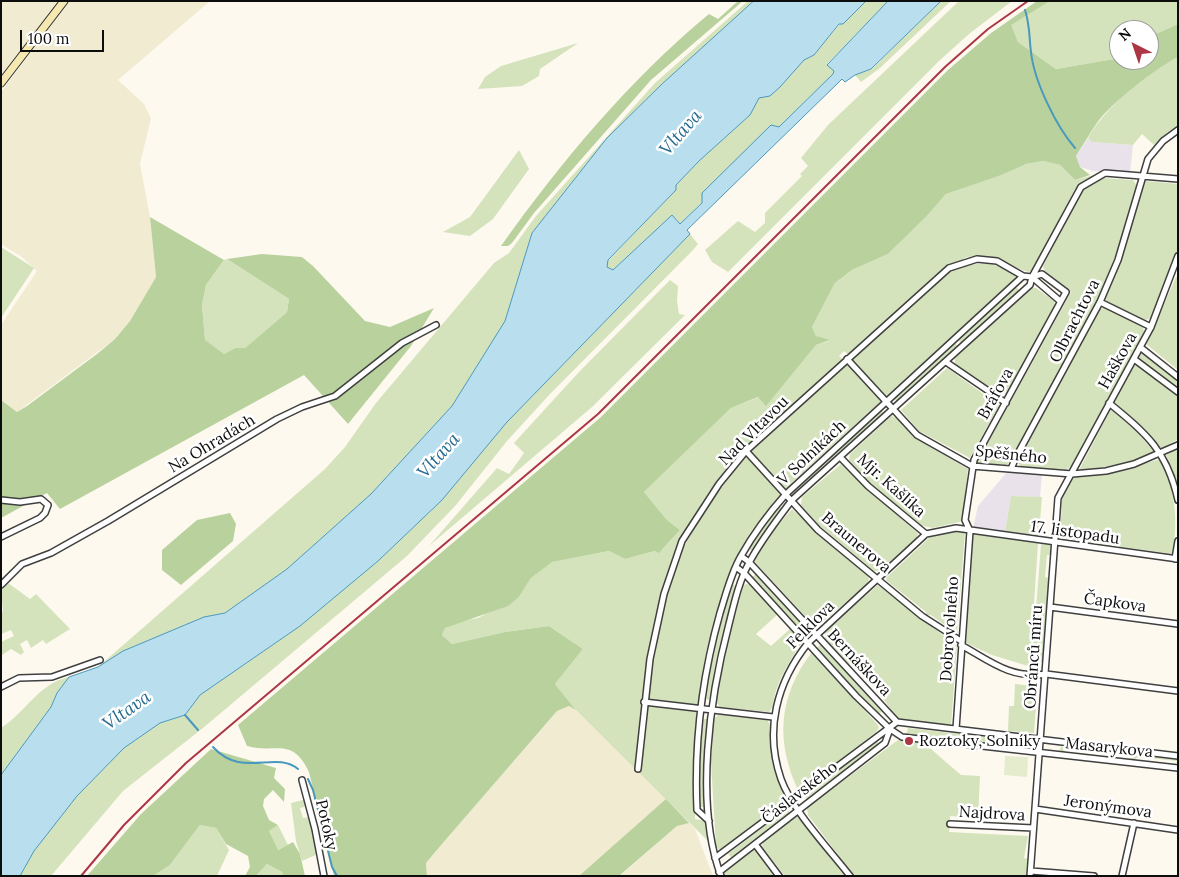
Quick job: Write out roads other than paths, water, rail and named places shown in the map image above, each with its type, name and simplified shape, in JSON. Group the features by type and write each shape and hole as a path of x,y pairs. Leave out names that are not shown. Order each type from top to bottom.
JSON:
{"street":[{"path":"1,83 64,1"},
{"name":"Olbrachtova","path":"1011,469 1100,302 1118,260 1148,159 1163,141 1178,130"},
{"name":"V Solníkách","path":"720,874 715,858 710,821 707,768 712,710 726,636 744,573 749,562 792,500 894,410 1030,285 1032,277 1081,187 1105,173 1178,179"},
{"name":"Haškova","path":"1072,474 1151,327 1176,270 1178,256"},
{"name":"Nad Vltavou","path":"638,769 650,659 664,594 682,541 719,484 746,451 949,268 977,259 990,260 1011,267 1023,276"},
{"path":"1023,276 1032,277 1042,274 1066,292 1060,301 1032,277"},
{"name":"V Solníkách","path":"710,821 697,810 696,768 701,709 714,634 741,556 770,511 786,494 1023,276"},
{"name":"Bráfova","path":"970,531 965,520 972,466 1060,301"},
{"path":"1100,302 1151,327"},
{"name":"Na Ohradách","path":"1,585 22,564 51,553 108,521 277,420 302,407 335,396 402,343 436,324"},
{"path":"1140,347 1178,377"},
{"name":"Spěšného","path":"847,359 917,435 972,466 1072,474 1134,464 1178,445"},
{"path":"1134,359 1178,392"},
{"path":"946,362 1006,403"},
{"path":"1109,403 1142,431 1161,453 1174,482 1178,500"},
{"name":"Braunerova","path":"746,451 818,530 922,616 961,643 1010,672 1031,676 1046,674 1178,691"},
{"name":"Mjr. Kašlíka","path":"840,457 868,486 926,534"},
{"name":"Obránců míru","path":"1030,873 1058,498 1072,474"},
{"path":"1,500 20,502 41,499 48,505 45,514 40,518 1,537"},
{"path":"926,534 956,528 970,531"},
{"name":"17. listopadu","path":"970,531 1176,559"},
{"name":"Dobrovolného","path":"956,729 970,531"},
{"name":"Felklova","path":"850,876 792,800 782,780 774,753 773,717 783,682 793,661 808,643 926,534"},
{"path":"1176,559 1178,542"},
{"name":"Bernáškova","path":"741,556 749,562 897,722"},
{"name":"Bernáškova","path":"736,568 744,573 890,730"},
{"name":"Čapkova","path":"1050,607 1178,624"},
{"path":"1,687 19,678 52,677 100,660"},
{"path":"644,702 773,717"},
{"name":"Masarykova","path":"897,722 1178,756"},
{"name":"Čáslavského","path":"720,874 755,844 885,743 890,730 897,722"},
{"name":"Masarykova","path":"890,730 902,737 1178,768"},
{"name":"Čáslavského","path":"715,858 880,733 890,730"},
{"name":"Potoky","path":"302,780 310,806 324,876"},
{"name":"Jeronýmova","path":"1035,809 1178,830"},
{"path":"1122,876 1134,823"},
{"name":"Najdrova","path":"950,824 1033,828"},
{"path":"755,844 779,876"},
{"path":"1030,873 1094,876"}],"water":[{"name":"Vltava","path":"754,1 866,1 843,24 839,24 814,55 804,60 780,87 770,96 759,98 750,115 699,161 676,185 676,190 608,260 607,267 613,270 672,215 680,224 702,203 702,193 771,125 779,127 833,74 834,71 827,65 888,1 941,1 871,69 855,75 845,82 842,79 687,230 690,234 507,422 442,500 378,561 300,626 200,695 185,715 160,723 124,748 77,796 34,851 20,876 1,876 1,775 51,707 57,693 69,677 98,667 123,651 204,617 225,613 287,569 371,494 452,406 505,321 532,233 607,138 662,84"}],"waterway":[{"path":"1025,10 1036,76 1054,116 1075,148"},
{"path":"185,715 198,730"},
{"path":"213,747 224,756 235,761 247,763 279,762 289,764 298,769"},
{"path":"308,779 313,790 332,867 337,876"}],"railway":[{"path":"81,876 124,825 186,763 598,414 945,67 988,29 1028,1"}],"place":[{"name":"Roztoky, Solníky","path":"909,741"}]}
